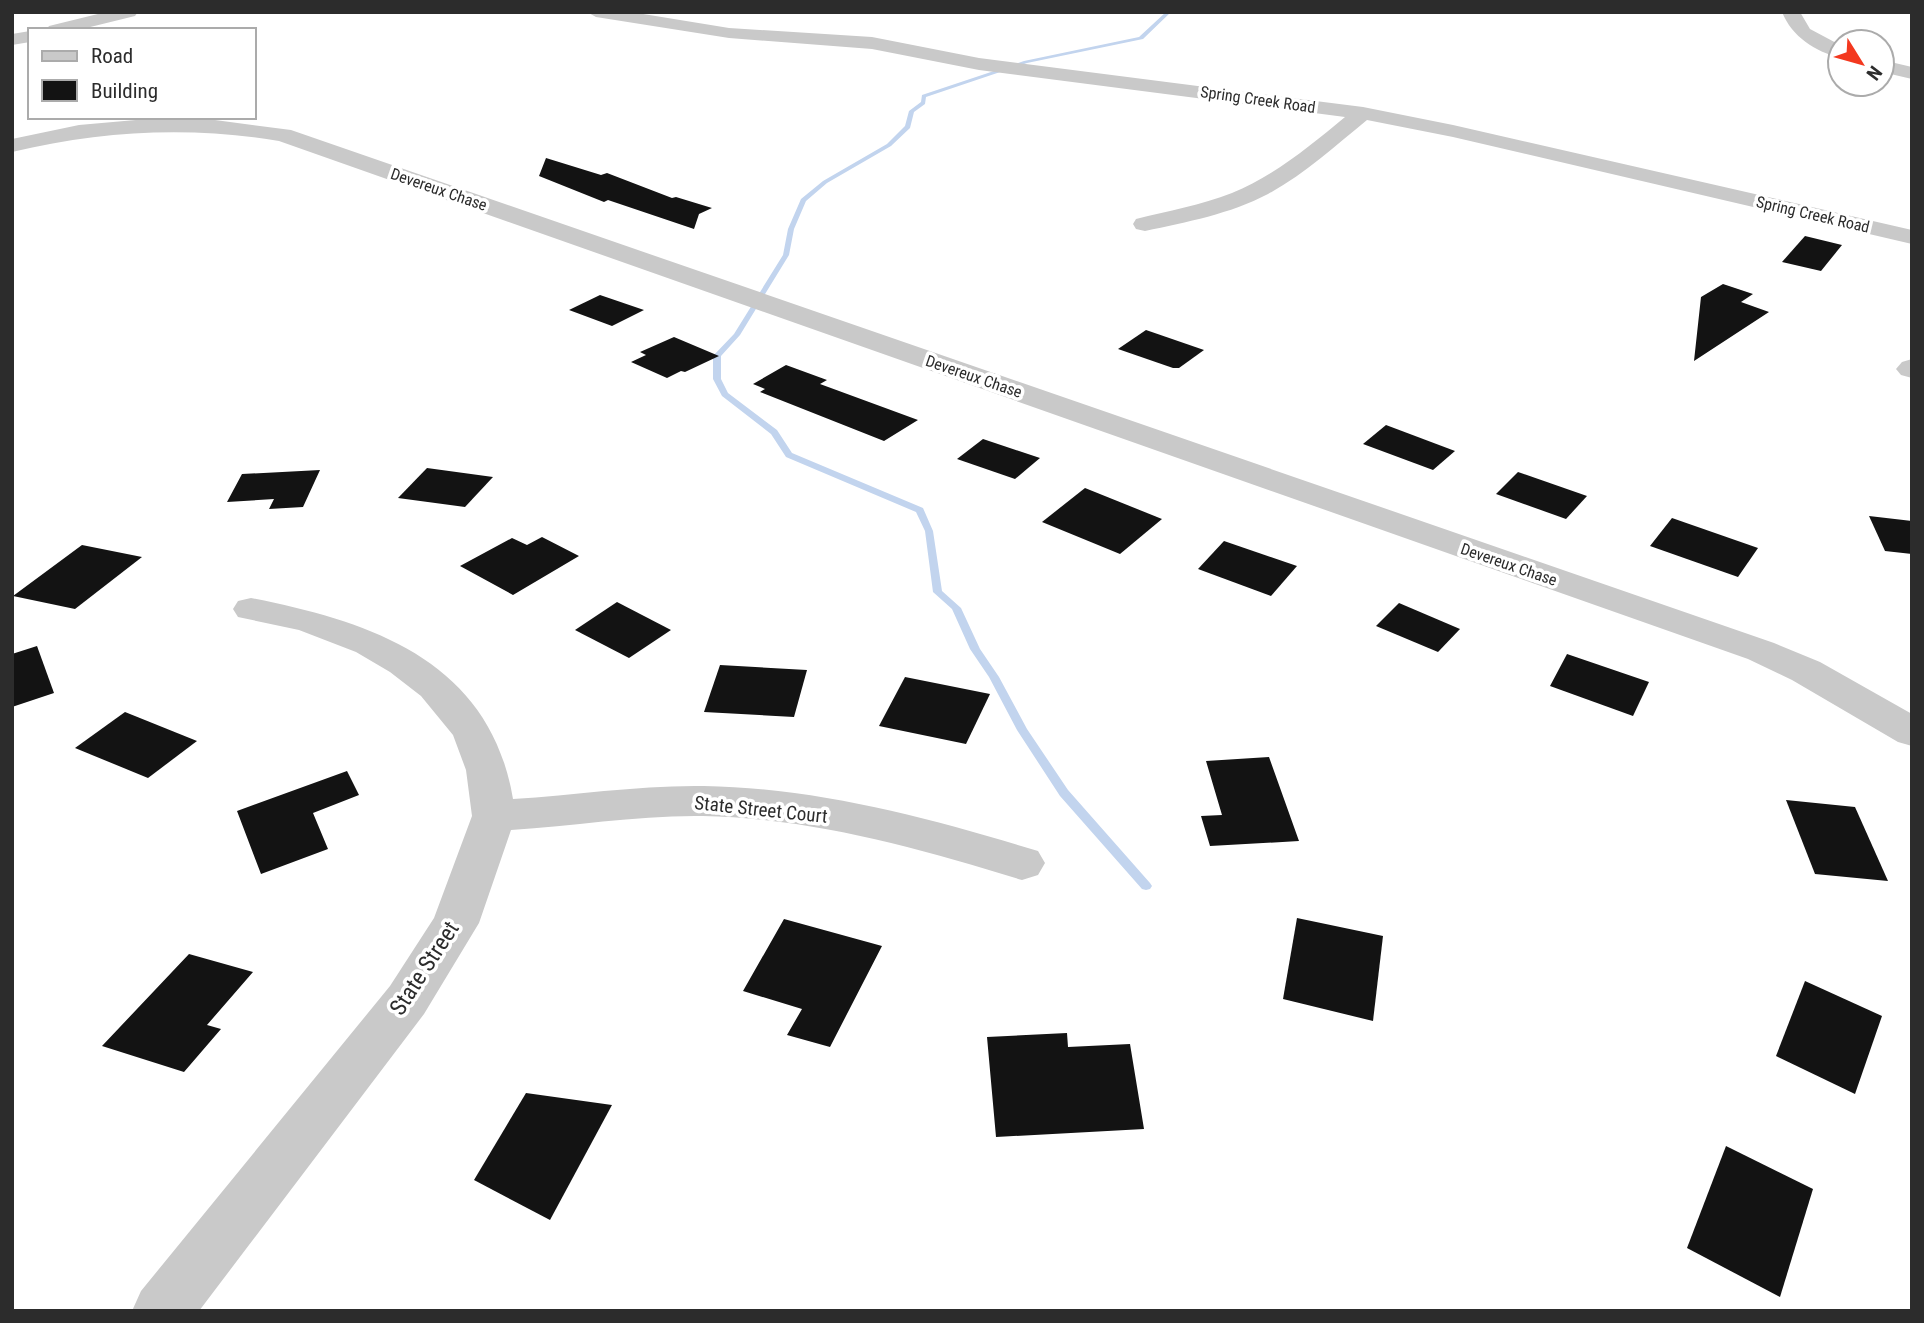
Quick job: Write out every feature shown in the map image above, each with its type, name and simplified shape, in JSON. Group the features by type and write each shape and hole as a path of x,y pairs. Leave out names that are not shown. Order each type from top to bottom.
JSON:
{"street":[{"path":"63,28 129,12"},
{"name":"Spring Creek Road","path":"596,12 729,33 872,43 979,64 1363,113 1453,131 1912,237"},
{"path":"635,20 655,12"},
{"path":"1791,12 1801,30 1826,44"},
{"path":"1144,224 1216,206 1271,183 1297,166 1363,113"},
{"name":"Devereux Chase","path":"12,146 152,121 222,125 297,139 1761,652 1807,671 1912,732"},
{"name":"State Street","path":"162,1311 407,1000 456,923 494,816 487,770 472,731 435,687 404,663 369,644 309,621 251,609"},
{"name":"State Street Court","path":"494,816 703,801 787,808 921,833 1022,863"}],"building":[{"path":"546,158 601,175 607,173 672,198 712,208 699,214 694,229 608,200 604,202 539,176"},
{"path":"1805,236 1842,245 1821,271 1782,262"},
{"path":"1723,284 1753,294 1741,302 1769,312 1694,361 1701,297"},
{"path":"600,295 644,310 612,326 569,310"},
{"path":"1146,330 1204,350 1179,368 1173,368 1118,349"},
{"path":"674,337 719,356 667,378 631,362 646,355 640,352"},
{"path":"786,365 827,380 820,384 918,420 884,441 760,392 765,389 753,384"},
{"path":"1386,425 1455,451 1433,470 1363,444"},
{"path":"983,439 1040,458 1015,479 957,459"},
{"path":"427,468 493,477 465,507 398,498"},
{"path":"320,470 303,507 269,509 274,499 227,502 242,474"},
{"path":"1518,472 1587,496 1566,519 1496,494"},
{"path":"1085,488 1162,519 1120,554 1042,522"},
{"path":"1869,516 1912,521 1912,554 1885,551"},
{"path":"1672,518 1758,548 1738,577 1650,546"},
{"path":"542,537 579,556 513,595 460,566 512,538 527,545"},
{"path":"1224,541 1297,566 1271,596 1198,569"},
{"path":"82,545 142,557 75,609 13,596"},
{"path":"617,602 671,630 629,658 575,630"},
{"path":"1399,603 1460,629 1438,652 1376,626"},
{"path":"37,646 54,693 12,707 12,654"},
{"path":"1567,654 1649,682 1633,716 1550,686"},
{"path":"720,665 807,670 794,717 704,712"},
{"path":"905,677 990,694 966,744 879,726"},
{"path":"125,712 197,741 148,778 75,748"},
{"path":"1269,757 1299,841 1210,846 1201,816 1222,815 1206,761"},
{"path":"347,771 359,795 313,813 328,849 261,874 237,811"},
{"path":"1786,800 1855,807 1888,881 1815,874"},
{"path":"1297,918 1383,936 1373,1021 1283,999"},
{"path":"784,919 882,946 830,1047 787,1035 802,1009 743,991"},
{"path":"189,954 253,972 207,1025 221,1029 184,1072 102,1046"},
{"path":"1805,981 1882,1016 1855,1094 1776,1056"},
{"path":"1067,1033 1068,1047 1130,1044 1144,1129 996,1137 987,1037"},
{"path":"526,1093 612,1105 550,1220 474,1180"},
{"path":"1726,1146 1813,1189 1780,1297 1687,1248"}],"waterway":[{"path":"1146,886 1064,793 1022,730 994,677 975,649 956,608 938,592 929,531 920,510 789,455 774,432 725,394 717,379 717,356 737,335 786,255 791,229 803,200 825,182 889,145 908,127 912,111 923,103 924,96 1026,62 1141,38 1169,12"}]}
